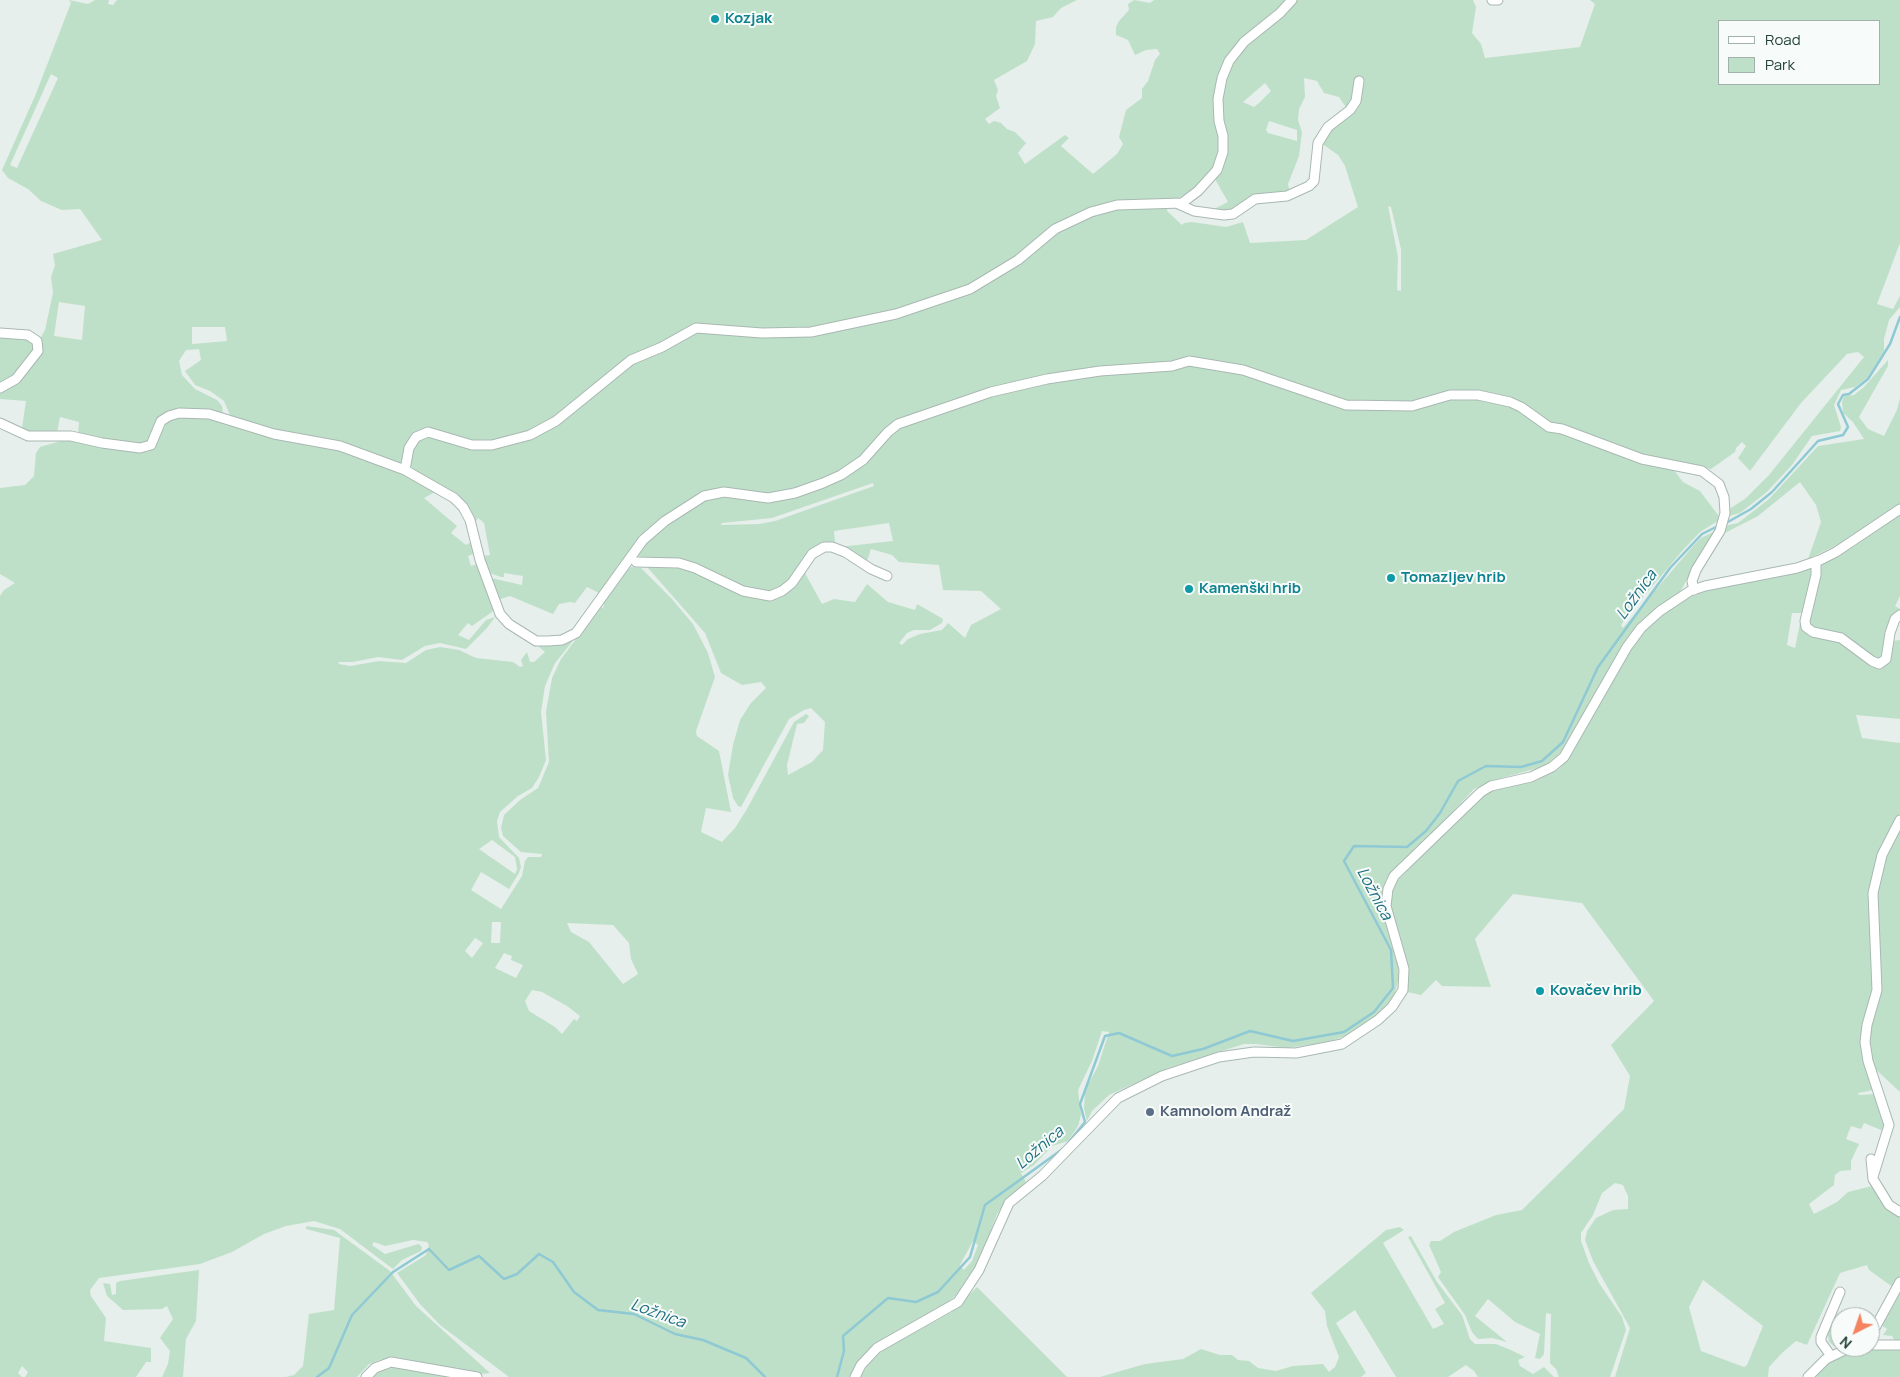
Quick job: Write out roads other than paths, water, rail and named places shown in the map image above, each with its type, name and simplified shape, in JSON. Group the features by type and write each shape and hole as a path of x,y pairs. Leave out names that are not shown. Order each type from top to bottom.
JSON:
{"street":[{"path":"405,470 409,448 416,437 428,432 472,445 492,445 530,436 556,421 631,360 662,347 696,328 762,333 811,332 896,314 970,289 1018,260 1055,229 1091,212 1117,205 1182,203 1198,192 1217,170 1220,162 1224,136 1218,121 1218,99 1222,78 1229,61 1244,42 1280,13 1292,0"},
{"path":"1492,0 1498,0"},
{"path":"1176,203 1194,211 1224,216 1233,214 1255,199 1287,196 1309,186 1314,182 1318,143 1328,128 1350,110 1356,101 1359,81"},
{"path":"0,333 28,335 36,341 38,351 16,379 0,388"},
{"path":"0,423 28,436 71,436 140,448 151,445 161,421 179,413 193,412 209,414 274,434 340,446 405,470 454,498 463,507 470,520 480,560 500,614 509,624 536,641 548,642 562,640 576,633 632,559 643,540 665,521 704,496 724,492 768,498 795,493 823,483 841,475 863,460 888,432 898,424 991,392 1047,378 1100,371 1172,366 1189,362 1243,370 1346,405 1412,406 1450,395 1478,395 1510,402 1521,407 1549,428 1562,429 1642,459 1702,470 1712,476 1719,484 1724,497 1722,525 1696,570 1692,581 1694,590"},
{"path":"855,1377 861,1365 877,1348 958,1302 980,1270 1009,1203 1042,1176 1118,1098 1162,1076 1219,1057 1254,1052 1296,1053 1342,1044 1378,1020 1392,1007 1403,990 1404,969 1386,906 1388,889 1394,876 1481,792 1491,786 1531,777 1552,767 1564,757 1627,647 1641,628 1660,611 1694,590 1705,586 1797,568 1816,561 1836,552 1900,509"},
{"path":"636,562 680,563 744,591 770,596 782,591 792,583 812,554 824,547 832,547 887,576"},
{"path":"1816,561 1816,575 1804,621 1806,627 1813,632 1841,638 1879,664 1886,659 1890,633 1895,619 1900,615"},
{"path":"1873,1177 1889,1124 1868,1061 1865,1042 1867,1025 1877,990 1877,953 1873,893 1882,855 1900,820"},
{"path":"1871,1159 1873,1177 1889,1205 1900,1212"},
{"path":"1880,1319 1900,1282"},
{"path":"1834,1307 1840,1292"},
{"path":"1830,1317 1821,1342 1830,1355"},
{"path":"1880,1345 1900,1345"},
{"path":"1808,1377 1818,1365 1830,1357"},
{"path":"366,1377 375,1368 391,1362 478,1377"}],"waterway":[{"name":"Ložnica","path":"1726,523 1751,509 1772,492 1818,441 1843,435 1848,427 1838,404 1843,395 1849,394 1868,379 1890,344 1900,317"},
{"name":"Ložnica","path":"837,1377 844,1351 843,1336 888,1298 916,1302 938,1292 970,1257 985,1205 1064,1148 1085,1122 1080,1104 1105,1036 1119,1033 1172,1056 1203,1049 1250,1031 1293,1041 1344,1032 1374,1012 1393,988 1391,950 1344,861 1354,846 1407,847 1426,831 1440,813 1458,781 1486,766 1521,767 1542,761 1563,742 1598,667 1670,568 1702,534 1718,526"},
{"name":"Ložnica","path":"317,1377 329,1368 352,1315 393,1272 429,1249 449,1270 479,1256 504,1279 517,1274 539,1254 553,1262 574,1292 598,1310 634,1314 675,1334 703,1340 746,1358 765,1377"}],"place":[{"name":"Kozjak","path":"715,19"},
{"name":"Tomazljev hrib","path":"1391,578"},
{"name":"Kamenški hrib","path":"1189,589"},
{"name":"Kovačev hrib","path":"1540,991"},
{"name":"Kamnolom Andraž","path":"1150,1112"}]}
